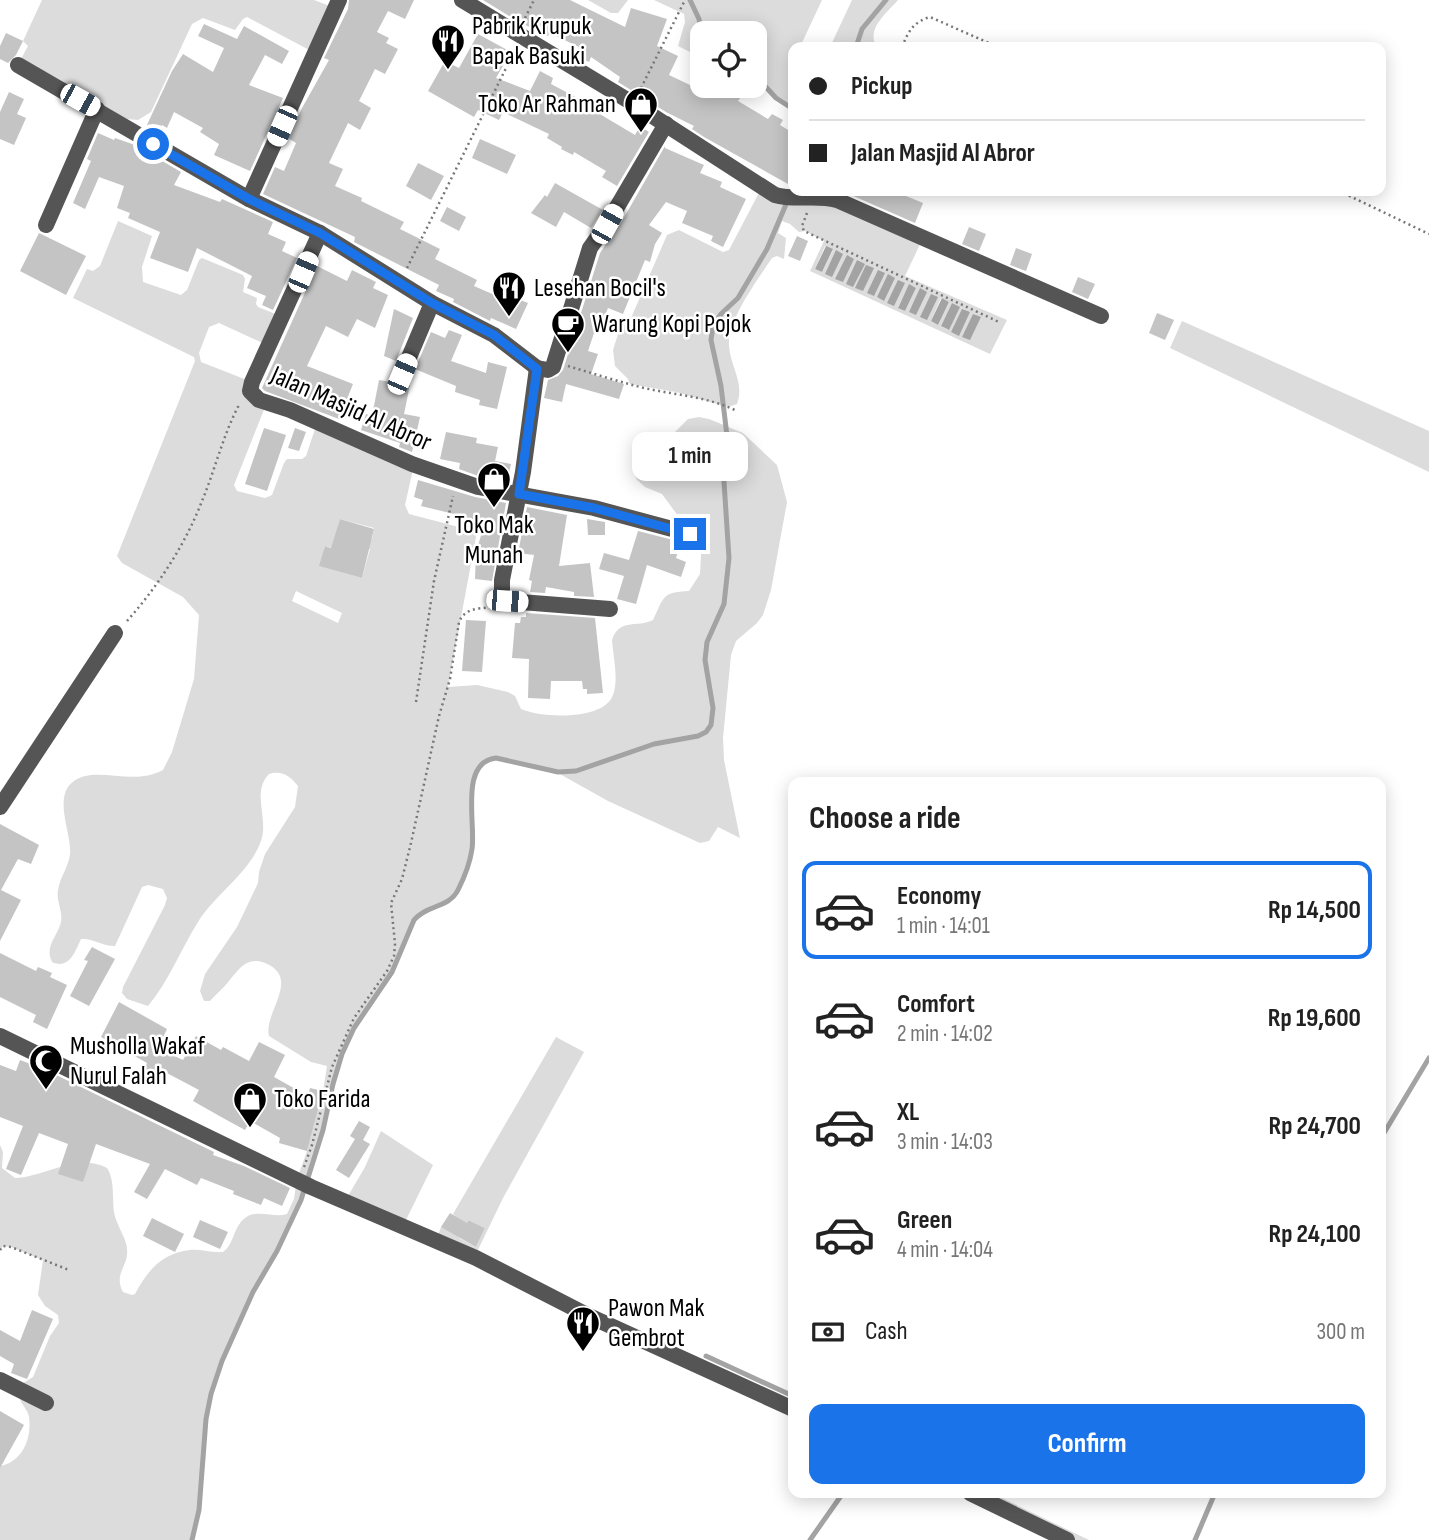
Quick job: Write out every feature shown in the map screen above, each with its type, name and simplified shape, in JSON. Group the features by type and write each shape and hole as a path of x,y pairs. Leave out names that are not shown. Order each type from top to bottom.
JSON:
{"street":[{"path":"249,199 339,0"},
{"path":"462,0 634,104 769,191 788,195"},
{"path":"18,65 249,199 320,233 432,303 494,335 537,369 548,370 553,367 590,248 666,124"},
{"path":"47,225 97,109"},
{"path":"791,196 822,196 837,200 1101,316"},
{"name":"Jalan Masjid Al Abror","path":"320,233 250,391 259,400 290,410 411,464 478,487 594,508 702,537"},
{"name":"Jalan Masjid Al Abror","path":"402,374 432,303"},
{"path":"537,369 519,494 502,580 502,596 507,601 610,609"},
{"path":"0,807 115,633"},
{"path":"0,1036 304,1183 456,1249 589,1316 788,1407"},
{"path":"0,1380 46,1403"},
{"path":"980,1498 1067,1540"}],"path":[{"path":"400,282 534,0"},
{"path":"634,104 685,1"},
{"path":"904,42 909,29 920,20 930,18 986,42"},
{"path":"1349,196 1429,234"},
{"path":"795,197 808,209 802,226 804,231 999,322"},
{"path":"555,362 639,387 676,392 725,405 737,411"},
{"path":"115,633 143,603 172,561 201,504 238,406 250,391"},
{"path":"416,702 434,581 457,480"},
{"path":"304,1183 332,1067 354,1018 387,971 394,956 391,903 402,879 411,843 439,716 450,679 459,622 462,614 470,610 498,606 507,601"},
{"path":"0,1250 3,1247 11,1247 69,1270"}],"shaded area":[{"path":"42,0 314,0 335,8 315,53 247,17 235,30 203,18 192,24 151,112 138,120 127,119 21,59 28,46 23,41"},
{"path":"588,0 628,0 618,13 611,13"},
{"path":"654,0 822,0 802,42 788,42 788,105 767,90 767,21 690,21 690,52 678,46 685,22 684,14"},
{"path":"852,0 898,0 875,28 875,42 832,42"},
{"path":"762,187 788,193 788,196 808,197 923,238 905,276 1007,320 990,354 810,271 824,241 805,231 799,232 782,221 778,233 786,238 784,259 777,256 772,258 744,300 730,335 730,353 739,389 737,404 728,407 676,392 630,384 615,366 613,350 619,331 631,318 667,235 679,230 723,252 729,250","holes":["825,246 833,250 822,272 815,269","909,285 916,288 905,311 898,307","941,298 949,302 938,325 931,321","952,303 959,307 948,330 941,326"]},
{"path":"118,221 152,236 142,267 143,282 181,295 187,290 202,258 243,275 243,292 257,298 258,307 283,317 269,346 219,323 209,327 199,353 201,362 252,382 267,402 234,485 237,491 265,498 272,495 284,463 287,459 302,459 306,456 315,429 413,469 405,505 409,514 474,531 476,537 448,687 477,685 508,692 515,696 521,709 543,714 585,713 607,703 613,695 616,682 612,640 615,633 624,626 653,620 668,595 689,591 700,574 702,537 681,520 662,494 645,487 637,480 633,471 640,447 656,438 671,436 688,419 709,419 743,433 777,465 787,502 771,590 763,615 736,641 731,655 723,738 724,760 740,838 718,827 709,841 700,843 608,801 558,773 496,758 485,762 477,771 473,782 472,849 458,890 449,900 425,911 414,920 392,972 354,1028 342,1054 323,1130 301,1200 277,1251 253,1292 222,1361 206,1419 199,1510 192,1540 0,1540 0,1466 8,1464 20,1455 29,1433 29,1417 20,1400 20,1385 33,1377 50,1336 59,1323 58,1315 45,1306 38,1295 43,1260 11,1247 3,1246 0,1250 0,1145 3,1152 2,1168 15,1178 73,1164 96,1164 107,1168 112,1184 115,1217 127,1249 120,1285 123,1292 132,1295 163,1259 190,1250 223,1252 230,1244 239,1224 248,1216 287,1214 294,1199 297,1179 323,1091 327,1066 311,1062 269,1036 271,1017 281,987 276,970 265,963 248,962 210,1001 204,1001 200,991 205,974 237,927 258,883 265,854 295,807 298,786 285,775 269,774 264,781 261,789 263,832 256,853 205,912 148,1006 127,999 122,993 165,905 167,898 163,889 148,885 142,887 115,946 81,939 67,962 52,962 50,956 51,946 61,922 58,890 70,854 64,796 74,781 83,777 139,777 163,770 172,752 194,679 199,615 183,597 122,563 117,556 195,361 194,357 73,298 87,269 93,271 100,266","holes":["340,519 374,528 372,539 337,531","336,539 370,549 362,578 320,566 325,546 333,548","296,591 342,613 338,623 292,601"]},
{"path":"826,246 833,249 822,272 815,269"},
{"path":"836,250 843,254 832,277 825,274"},
{"path":"847,255 854,259 843,282 835,279"},
{"path":"857,260 865,264 853,287 846,284"},
{"path":"866,265 874,268 863,291 855,288"},
{"path":"878,270 885,273 874,296 867,293"},
{"path":"888,274 895,278 884,301 877,297"},
{"path":"898,280 905,283 894,306 887,303"},
{"path":"909,284 916,288 905,311 898,308"},
{"path":"920,288 927,292 916,315 909,312"},
{"path":"931,294 938,297 927,320 920,317"},
{"path":"942,298 949,302 938,325 931,321"},
{"path":"952,303 960,307 949,330 941,326"},
{"path":"962,309 970,312 959,336 951,332"},
{"path":"973,314 981,317 970,340 962,337"},
{"path":"1182,321 1429,431 1429,472 1170,348"},
{"path":"556,1037 584,1052 503,1198 476,1254 788,1414 348,1196 381,1131 433,1165 405,1222 438,1235 441,1227 459,1219 453,1214","holes":["468,1220 485,1228 476,1247 459,1238"]},
{"path":"968,1498 1002,1498 1089,1540 1058,1540"}],"building":[{"path":"349,0 414,0 405,19 388,11 377,32 389,38 386,43 398,49 385,74 375,69 359,101 371,108 360,130 348,123 329,163 343,169 335,186 404,222 400,229 440,249 435,259 477,280 474,286 506,300 508,295 528,303 516,329 491,318 490,321 453,302 454,299 436,291 439,285 354,242 355,237 263,194 275,167 284,171 296,143 288,138 329,60 324,58 348,9"},
{"path":"483,0 570,0 625,27 631,8 667,19 657,46 678,56 669,75 690,85 690,98 740,98 738,101 768,119 772,114 783,120 780,125 788,130 788,184 704,137 692,129 694,126 618,82 620,77 591,57 589,62 575,55 579,47 550,33 548,36"},
{"path":"204,24 237,39 244,26 289,51 282,64 265,55 249,85 283,98 250,171 214,155 219,144 200,132 203,128 174,112 167,128 162,125 158,134 146,127 172,71 183,54 213,72 224,48 198,36"},
{"path":"6,33 23,41 16,55 8,63 0,59 0,46"},
{"path":"478,34 511,52 496,78 530,91 540,71 553,78 551,84 585,102 583,104 635,135 640,126 649,132 617,186 602,177 606,171 574,152 573,155 561,149 562,147 547,138 549,134 503,112 499,120 478,110 474,117 428,91 445,61 459,68"},
{"path":"9,92 24,99 17,114 26,118 14,145 0,139 0,112"},
{"path":"98,133 135,145 181,172 174,185 220,202 222,199 273,222 268,234 286,242 282,251 297,258 273,310 262,305 266,296 247,288 252,276 197,248 188,272 150,258 160,232 128,218 130,213 117,208 124,186 99,177 85,209 73,203 91,161 87,159"},
{"path":"480,139 516,155 507,174 472,158"},
{"path":"665,146 704,165 700,173 722,182 720,187 746,199 723,247 711,241 713,236 682,223 687,211 666,202 649,225 662,233 655,244 650,262 645,260 623,314 608,308 601,325 597,324 588,351 598,354 591,374 624,384 619,399 566,384 562,402 544,398 548,380 558,376 563,370 600,253 622,221"},
{"path":"418,163 444,176 431,200 406,186"},
{"path":"555,183 603,210 591,228 564,212 556,227 531,213 545,195 547,197"},
{"path":"853,196 906,196 923,203 915,223"},
{"path":"447,207 466,217 459,231 440,221"},
{"path":"969,227 986,234 979,251 962,244"},
{"path":"39,233 86,256 66,295 20,271"},
{"path":"797,236 808,241 800,261 788,256"},
{"path":"1016,248 1032,254 1026,271 1010,265"},
{"path":"317,266 347,281 352,270 376,282 373,288 388,295 375,328 357,319 348,337 326,326 307,366 353,384 339,419 262,388"},
{"path":"1078,277 1095,284 1088,299 1072,292"},
{"path":"394,309 413,318 396,361 384,356"},
{"path":"1157,313 1174,320 1165,340 1149,333"},
{"path":"449,330 462,335 451,361 486,373 488,362 507,367 497,409 479,405 480,400 455,392 456,386 415,369 431,332 445,338"},
{"path":"379,380 410,385 404,414 420,417 412,452 399,447 400,443 361,430 366,414 372,416"},
{"path":"264,428 286,435 267,491 245,484"},
{"path":"295,428 306,432 299,451 288,448"},
{"path":"446,432 477,438 476,443 498,447 495,461 511,464 507,482 481,477 459,469 460,463 440,459"},
{"path":"418,480 506,503 492,581 475,579 476,552 483,529 453,519 454,514 421,506 423,500 414,497"},
{"path":"527,507 567,515 559,566 590,563 594,597 574,596 574,592 546,587 545,593 530,592 532,581 529,580 534,555 518,553"},
{"path":"340,519 374,529 362,578 319,566 325,546 331,548"},
{"path":"587,519 605,522 605,535 588,535"},
{"path":"638,531 681,542 676,558 686,562 681,577 647,565 636,604 617,599 624,576 599,569 604,553 629,560"},
{"path":"526,613 595,618 603,693 587,694 582,681 551,681 550,699 528,698 529,659 512,658 515,623 520,623 521,617 526,617"},
{"path":"466,620 486,621 482,672 462,671"},
{"path":"0,824 39,845 31,864 18,859 1,890 21,900 0,941"},
{"path":"92,947 115,959 89,1006 70,996"},
{"path":"0,953 36,971 38,967 52,973 50,977 67,985 47,1029 33,1022 36,1015 0,997"},
{"path":"119,1002 167,1029 158,1048 183,1060 196,1036 249,1061 259,1042 285,1055 274,1077 308,1096 310,1088 323,1091 307,1151 279,1143 280,1138 250,1121 245,1130 223,1118 193,1101 199,1090 163,1071 158,1083 142,1075 147,1063 101,1037"},
{"path":"20,1060 44,1069 214,1152 213,1155 244,1166 290,1188 282,1206 264,1198 261,1205 201,1178 197,1185 165,1169 147,1199 134,1192 150,1164 96,1144 83,1182 58,1174 68,1144 39,1133 21,1175 6,1169 23,1126 0,1117 0,1065 16,1071"},
{"path":"359,1121 370,1127 363,1140 370,1144 349,1178 336,1170 355,1139 350,1136"},
{"path":"450,1213 467,1223 468,1220 485,1228 476,1247 441,1227"},
{"path":"152,1218 184,1234 175,1252 143,1236"},
{"path":"200,1220 228,1232 220,1249 193,1237"},
{"path":"32,1310 53,1319 27,1379 11,1373 14,1364 0,1356 0,1330 20,1341"},
{"path":"0,1411 24,1425 0,1468"}],"waterway":[{"path":"690,0 699,21"},
{"path":"858,42 862,29 886,0"},
{"path":"767,88 788,106"},
{"path":"192,1540 199,1510 206,1419 222,1361 253,1292 277,1251 301,1200 323,1130 342,1054 354,1028 392,972 414,920 449,900 458,890 472,849 472,796 477,770 485,762 496,758 558,772 576,771 654,744 698,736 706,732 711,725 713,708 705,660 707,642 724,604 729,558 724,482 727,436 721,386 711,340 713,326 738,298 767,249 790,196"},
{"path":"1386,1130 1429,1058"},
{"path":"706,1356 788,1394"},
{"path":"810,1540 839,1498"},
{"path":"1195,1540 1213,1498"}],"place":[{"name":"Pabrik Krupuk Bapak Basuki","path":"448,71"},
{"name":"Toko Ar Rahman","path":"641,134"},
{"name":"Lesehan Bocil's","path":"509,318"},
{"name":"Warung Kopi Pojok","path":"568,354"},
{"name":"Toko Mak Munah","path":"494,509"},
{"name":"Musholla Wakaf Nurul Falah","path":"46,1091"},
{"name":"Toko Farida","path":"250,1129"},
{"name":"Pawon Mak Gembrot","path":"583,1353"}],"route":[{"path":"153,144 249,199 320,233 432,303 494,335 537,369 519,494 594,508 690,534"}]}
